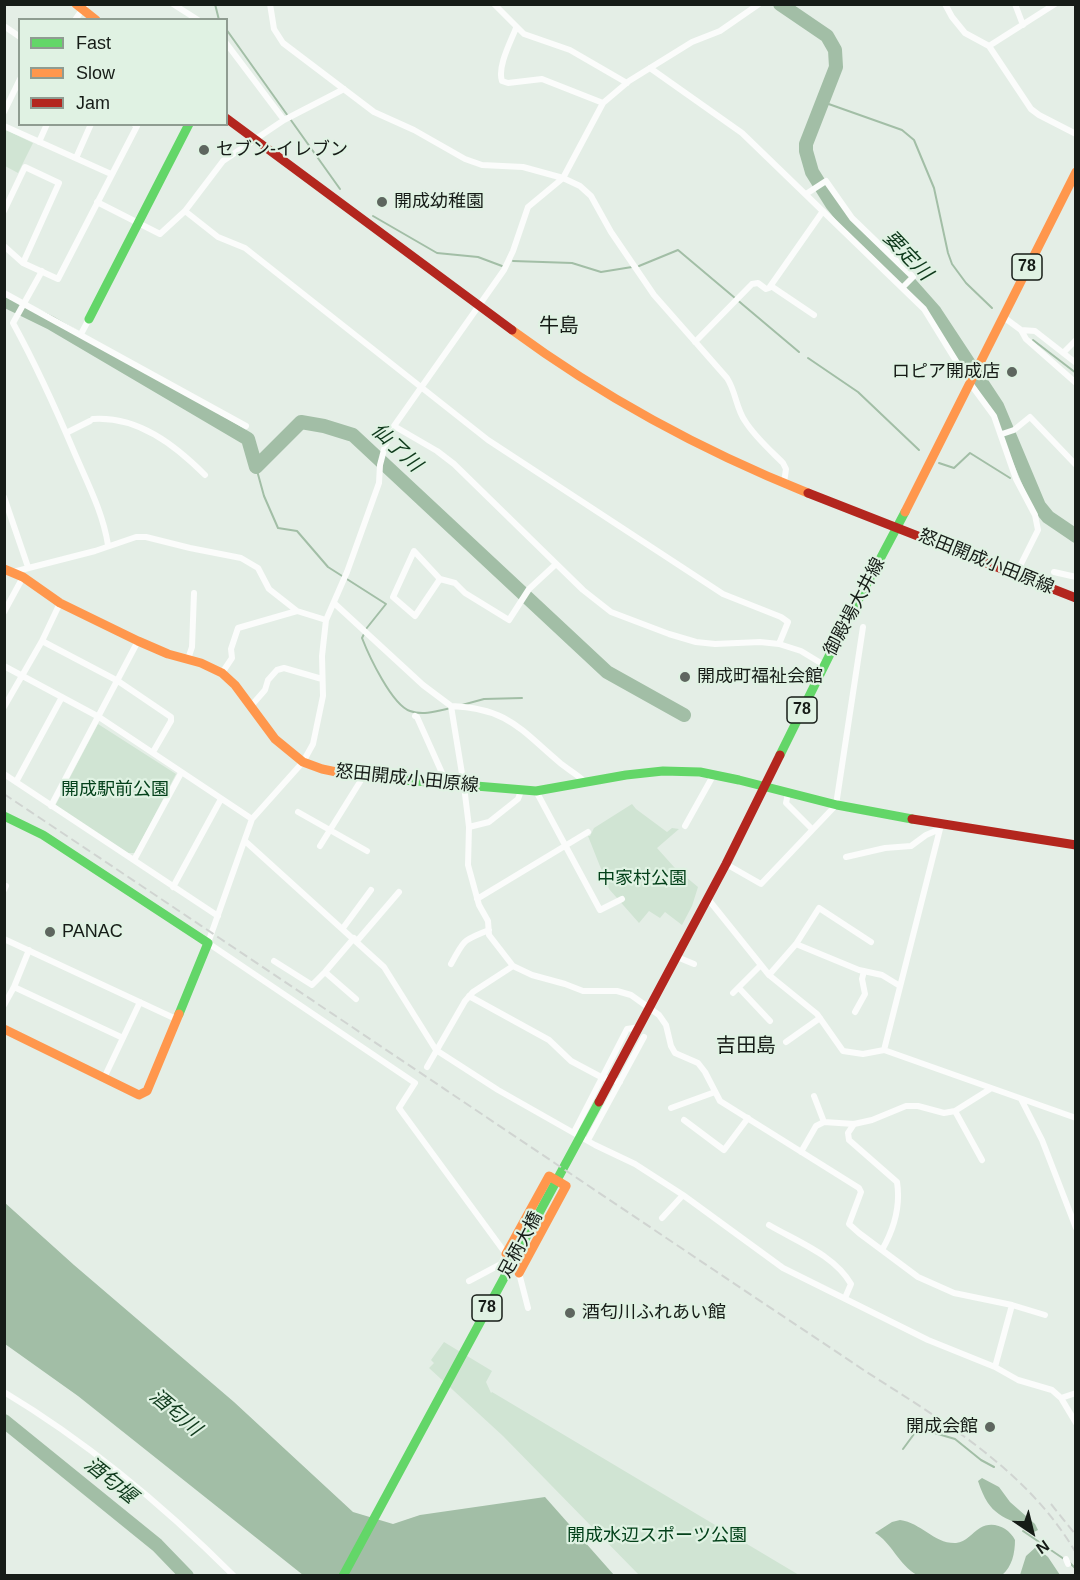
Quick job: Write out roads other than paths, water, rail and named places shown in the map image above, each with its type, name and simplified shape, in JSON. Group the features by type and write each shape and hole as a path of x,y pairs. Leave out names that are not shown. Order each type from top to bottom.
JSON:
{"main road":[{"path":"81,6 94,18"},
{"name":"怒田開成小田原線","path":"228,120 478,306 561,366 613,399 662,426 784,483 1076,598"},
{"path":"90,319 188,126"},
{"name":"御殿場大井線","path":"632,1041 642,1032 650,1008 726,864 824,665 1076,172"},
{"name":"怒田開成小田原線","path":"9,570 60,603 138,641 222,673 235,685 275,739 303,762 322,770 363,777 521,791 631,775 681,771 714,774 836,805 940,827 1076,845"},
{"path":"4,816 28,826 208,943 147,1091 139,1095 4,1029"},
{"name":"足柄大橋","path":"343,1575 632,1041"},
{"path":"506,1254 549,1176 566,1186 519,1273"}],"street":[{"path":"173,4 195,18"},
{"path":"270,4 274,29 283,43 374,112 407,126 470,161 493,166 523,167 563,178 580,186 591,196 611,232 654,295 733,387 745,422 786,468 784,483"},
{"path":"494,4 524,34 570,50 627,83"},
{"path":"469,1281 501,1264 506,1254 399,1108 417,1081 208,943 252,819 303,762 313,744 323,696 322,656 326,620 379,483 380,465 385,446 394,426 510,259 528,207 563,178 603,103 650,68 692,42 720,31 759,4"},
{"path":"945,4 965,33 988,46 1032,109 1076,134"},
{"path":"1015,4 1023,25"},
{"path":"988,46 1055,4"},
{"path":"4,26 18,36"},
{"path":"516,28 507,49 500,76 502,81 508,83 542,80 603,103"},
{"path":"228,46 284,120"},
{"path":"650,68 742,133 903,286 924,309 1003,434 1016,479 1035,515 1038,530 1016,574"},
{"path":"4,112 18,83"},
{"path":"97,202 160,234 185,211 223,161 284,120 344,89"},
{"path":"4,126 111,174"},
{"path":"39,142 46,126"},
{"path":"76,159 90,126"},
{"path":"4,246 23,263 58,279 136,126"},
{"path":"4,211 25,168 59,183 23,263"},
{"path":"806,194 826,181 847,213 913,277 903,286"},
{"path":"185,211 218,237 245,248 488,440 723,594 781,617 788,622 779,644"},
{"path":"695,342 755,283 759,283 765,290 771,286 823,211"},
{"path":"42,271 13,323 31,355 94,497 105,527 108,545"},
{"path":"771,286 814,315"},
{"path":"4,293 23,307 81,334 246,426"},
{"path":"1002,316 1021,330 1026,339 1076,383"},
{"path":"81,334 90,319"},
{"path":"1021,330 1035,331 1076,363"},
{"path":"1063,353 1076,340"},
{"path":"1003,434 1014,430 1030,417 1076,465"},
{"path":"66,433 92,420 122,420 136,425 173,446 205,475"},
{"path":"394,426 454,464 583,590 611,612 696,642 779,644 801,651 824,665"},
{"path":"4,498 28,567"},
{"path":"9,570 95,551 136,537 146,537 242,558 258,568 269,589 297,611 326,620"},
{"path":"440,579 415,616 393,597 414,551 440,579 455,583 465,593 509,620 529,589 556,564"},
{"path":"1054,572 1076,577"},
{"path":"4,612 23,577"},
{"path":"188,659 192,647 194,593"},
{"path":"4,707 42,641 60,603"},
{"path":"334,603 423,685 451,705 498,714 511,720 560,764 585,782"},
{"path":"222,673 232,658 231,649 238,628 297,611"},
{"path":"726,864 761,884 836,805 863,627"},
{"path":"42,641 118,681 171,717 171,721 153,752"},
{"path":"51,806 138,641"},
{"path":"4,666 99,717 252,819"},
{"path":"251,706 262,694 268,680 277,670 284,668 322,679"},
{"path":"16,782 62,697"},
{"path":"451,705 469,827 468,865 477,898 488,921 489,935 513,966 531,975 583,991 617,991 631,994 659,1015 666,1025 675,1053 698,1063 720,1101 859,1188 861,1192 849,1224 882,1250 918,1277 954,1293 1012,1305 1045,1315"},
{"path":"415,716 447,784"},
{"path":"135,860 181,772"},
{"path":"4,774 218,916"},
{"path":"685,826 714,774"},
{"path":"320,846 363,777"},
{"path":"537,790 600,910 622,899"},
{"path":"469,827 489,822 518,799 521,791"},
{"path":"788,793 786,803 812,829"},
{"path":"173,887 221,799"},
{"path":"298,812 367,851"},
{"path":"846,857 885,848 911,846 940,827"},
{"path":"884,1050 940,827"},
{"path":"477,898 588,832"},
{"path":"245,841 384,967 436,1050 498,1090 635,1164 683,1195 783,1268 928,1340 995,1367 1018,1380 1052,1390 1061,1398 1076,1423"},
{"path":"343,928 371,890"},
{"path":"274,960 312,985 399,892"},
{"path":"708,899 769,975 820,1018 843,1051 863,1054 884,1050 1076,1118"},
{"path":"769,975 796,944 819,908 871,942"},
{"path":"451,964 462,943 468,938 489,930"},
{"path":"4,939 176,1019"},
{"path":"796,944 864,971 882,975 900,986"},
{"path":"4,1005 29,950"},
{"path":"677,957 694,964"},
{"path":"733,993 762,965"},
{"path":"427,1067 469,996 513,966"},
{"path":"855,1012 865,994 862,979 864,971"},
{"path":"326,972 356,999"},
{"path":"14,987 123,1038"},
{"path":"739,988 770,1021"},
{"path":"469,996 549,1040 571,1060 601,1077 620,1082"},
{"path":"104,1078 140,1002"},
{"path":"786,1042 820,1018"},
{"path":"574,1132 627,1029 642,1032 620,1082 588,1140"},
{"path":"801,1152 816,1126 824,1122 832,1120 854,1124 872,1120 906,1106 918,1106 944,1113 955,1111 990,1089"},
{"path":"671,1108 715,1092"},
{"path":"814,1096 824,1122"},
{"path":"1021,1099 1042,1140 1076,1228"},
{"path":"955,1111 982,1160"},
{"path":"684,1120 724,1150 748,1119"},
{"path":"854,1124 848,1133 849,1140 897,1182 895,1220 892,1233 882,1250"},
{"path":"662,1218 683,1195"},
{"path":"769,1225 829,1259 843,1270 852,1284 845,1298"},
{"path":"501,1264 519,1273 528,1308"},
{"path":"995,1367 1012,1305"},
{"path":"1061,1398 1076,1393"},
{"path":"6,1396 48,1418 120,1472 161,1505 234,1575"}],"water":[{"name":"酒匂川","path":"4,1202 234,1402 353,1512 393,1524 420,1515 545,1497 614,1575 303,1575 78,1396 5,1344"},
{"path":"982,1478 999,1487 1010,1502 1035,1524 1038,1530 1034,1532 993,1509 987,1502 978,1481"},
{"path":"900,1520 915,1525 941,1540 956,1543 985,1526 1000,1526 1015,1540 1012,1559 1002,1575 917,1575 875,1533 892,1522"},
{"path":"1036,1547 1048,1557 1060,1575 1020,1575 1026,1556"}],"waterway":[{"path":"215,4 218,18"},
{"name":"要定川","path":"780,4 827,36 835,50 836,67 806,144 812,172 832,204 850,226 904,277 935,312 997,406 1039,506 1048,517 1076,536"},
{"path":"228,32 340,189"},
{"path":"823,102 902,130 914,140 934,188 952,264 966,283 992,308"},
{"path":"373,216 437,253 478,257 502,266"},
{"path":"639,266 678,250 799,352"},
{"path":"513,261 572,263 601,272 632,267"},
{"name":"仙了川","path":"4,300 51,323 248,439 256,467 301,422 353,435 607,672 684,715"},
{"path":"1033,340 1076,373"},
{"path":"808,358 858,392 919,450"},
{"path":"939,463 954,468 970,453 1010,478"},
{"path":"256,467 264,496 278,528 297,531 328,567 386,604 366,629"},
{"name":"要定川","path":"1023,482 1030,484"},
{"path":"364,634 362,638 376,667 389,690 403,707 420,713 451,708"},
{"path":"462,705 484,699 522,698"},
{"name":"酒匂堰","path":"4,1421 157,1545 187,1576"},
{"path":"903,1449 917,1430 921,1429 955,1439 981,1460 994,1467"},
{"path":"1023,1531 1064,1559"},
{"path":"1069,1562 1076,1569"}],"railway":[{"path":"4,794 751,1295 952,1427 1008,1471 1033,1496 1056,1523 1076,1553"},
{"path":"1051,1504 1076,1535"}],"place":[{"name":"セブン-イレブン","path":"204,150"},
{"name":"開成幼稚園","path":"382,202"},
{"name":"ロピア開成店","path":"1012,372"},
{"name":"開成町福祉会館","path":"685,677"},
{"name":"PANAC","path":"50,932"},
{"name":"酒匂川ふれあい館","path":"570,1313"},
{"name":"開成会館","path":"990,1427"}],"district":[{"name":"牛島","path":"559,326"},
{"name":"吉田島","path":"746,1046"}],"park label":[{"name":"開成駅前公園","path":"115,790"},
{"name":"中家村公園","path":"642,879"},
{"name":"開成水辺スポーツ公園","path":"657,1536"}]}
